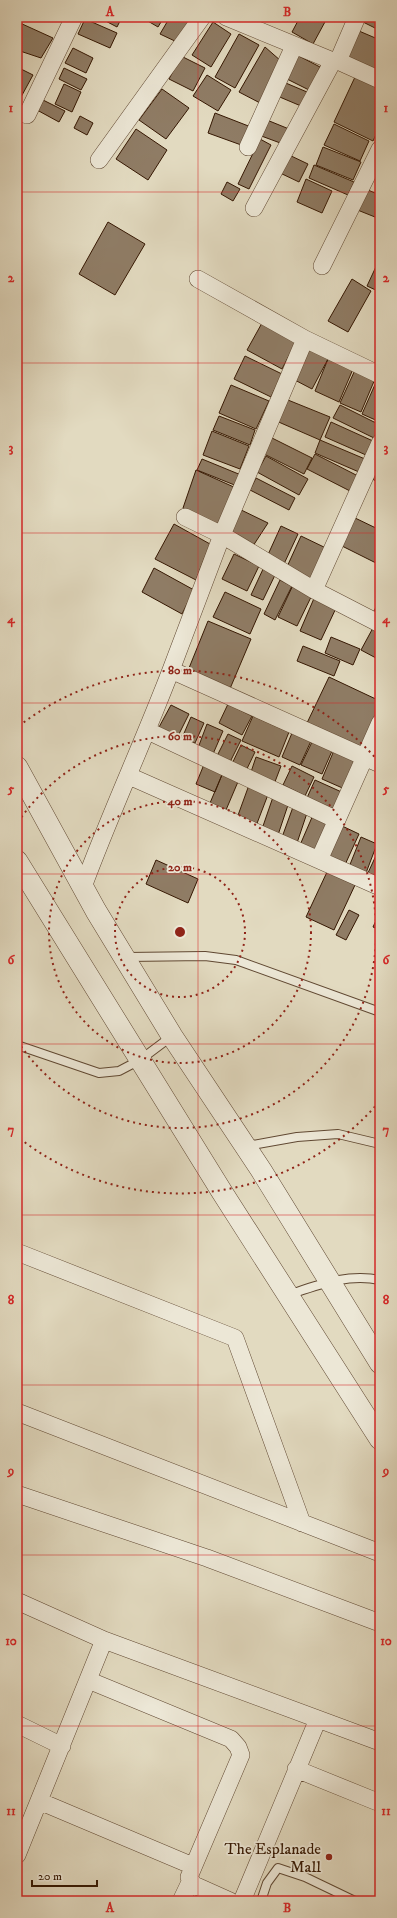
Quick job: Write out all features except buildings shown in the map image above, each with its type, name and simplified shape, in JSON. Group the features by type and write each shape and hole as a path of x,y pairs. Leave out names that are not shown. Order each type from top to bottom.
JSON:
{"street":[{"path":"28,115 74,17"},
{"path":"99,160 202,17"},
{"path":"226,17 380,80"},
{"path":"254,208 335,61 357,17"},
{"path":"248,147 294,46"},
{"path":"322,266 380,149"},
{"path":"198,279 305,339 380,375"},
{"path":"83,887 104,832 148,731 222,535 305,339"},
{"path":"314,590 380,443"},
{"path":"185,517 222,535 314,590 380,624"},
{"path":"171,670 373,760"},
{"path":"319,860 337,820 373,760 380,723"},
{"path":"148,731 337,820"},
{"path":"17,767 83,887 172,1036 246,1146 380,1363"},
{"path":"129,776 380,887"},
{"path":"17,861 140,1060 380,1439"},
{"path":"17,1252 235,1338 302,1523"},
{"path":"17,1412 380,1553"},
{"path":"17,1494 207,1558 380,1623"},
{"path":"17,1601 104,1640 380,1742"},
{"path":"17,1855 22,1828 39,1801 104,1640"},
{"path":"88,1680 231,1739 238,1747 241,1755 181,1901"},
{"path":"242,1901 318,1719"},
{"path":"17,1724 62,1746"},
{"path":"296,1769 380,1803"},
{"path":"39,1801 192,1873"},
{"path":"192,1873 192,1884 230,1901"}],"lane":[{"path":"124,957 204,956 236,960 380,1012"},
{"path":"17,1045 99,1074 119,1071 140,1060 172,1036"},
{"path":"246,1146 298,1137 338,1134 380,1144"},
{"path":"288,1295 330,1281 368,1277 380,1280"},
{"path":"260,1901 267,1883 278,1868 305,1877 355,1901"}],"place":[{"name":"The Esplanade Mall","path":"329,1857"}]}
